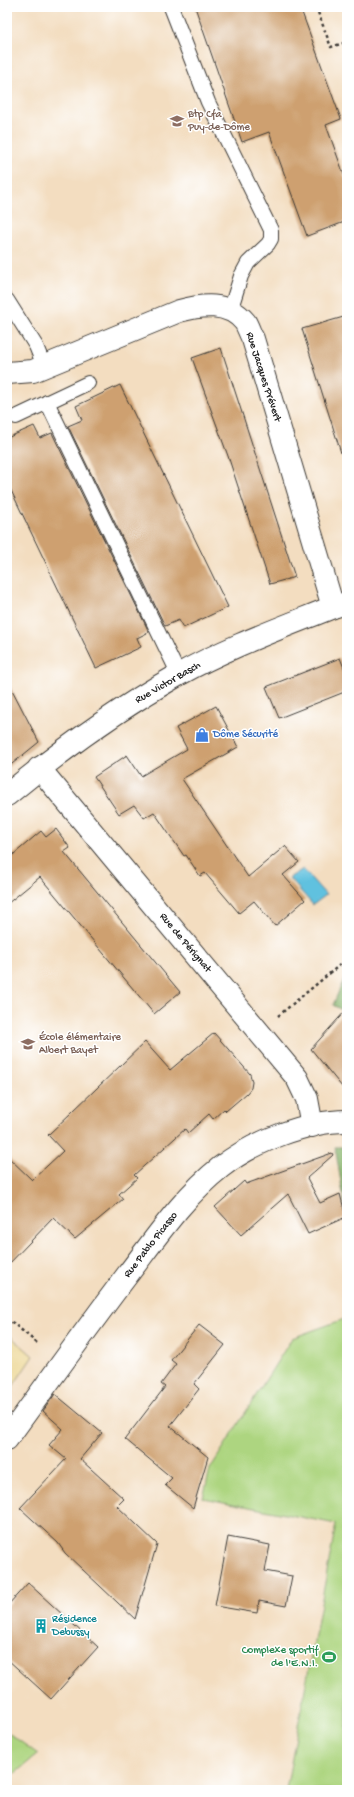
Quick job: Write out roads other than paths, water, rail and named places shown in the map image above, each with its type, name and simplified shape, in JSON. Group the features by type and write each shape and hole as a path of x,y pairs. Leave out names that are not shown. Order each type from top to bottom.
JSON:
{"street":[{"name":"Rue Jacques Prévert","path":"7,373 33,371 185,309 196,306 211,305 230,311 245,322 253,339 340,605"},
{"name":"Rue Victor Basch","path":"7,795 39,768 139,698 179,675 231,648 340,605"},
{"name":"Rue de Pérignat","path":"39,768 259,1032 301,1085 307,1099 312,1126"},
{"name":"Rue Pablo Picasso","path":"7,1439 62,1362 147,1249 195,1190 222,1166 238,1155 271,1139 312,1126 347,1121"}],"lane":[{"path":"171,7 208,102 271,230 268,244 248,263 241,276 230,311"},
{"path":"7,300 36,346 44,366"},
{"path":"16,417 88,383"},
{"path":"48,402 179,675"}],"water":[{"path":"303,869 326,895 313,905 289,878"}],"place":[{"name":"Btp Cfa Puy-de-Dôme","path":"177,121"},
{"name":"Dôme Sécurité","path":"202,735"},
{"name":"École élémentaire Albert Bayet","path":"28,1044"},
{"name":"Résidence Debussy","path":"41,1626"},
{"name":"Complexe sportif de l'E.N.I.","path":"329,1657"}]}
